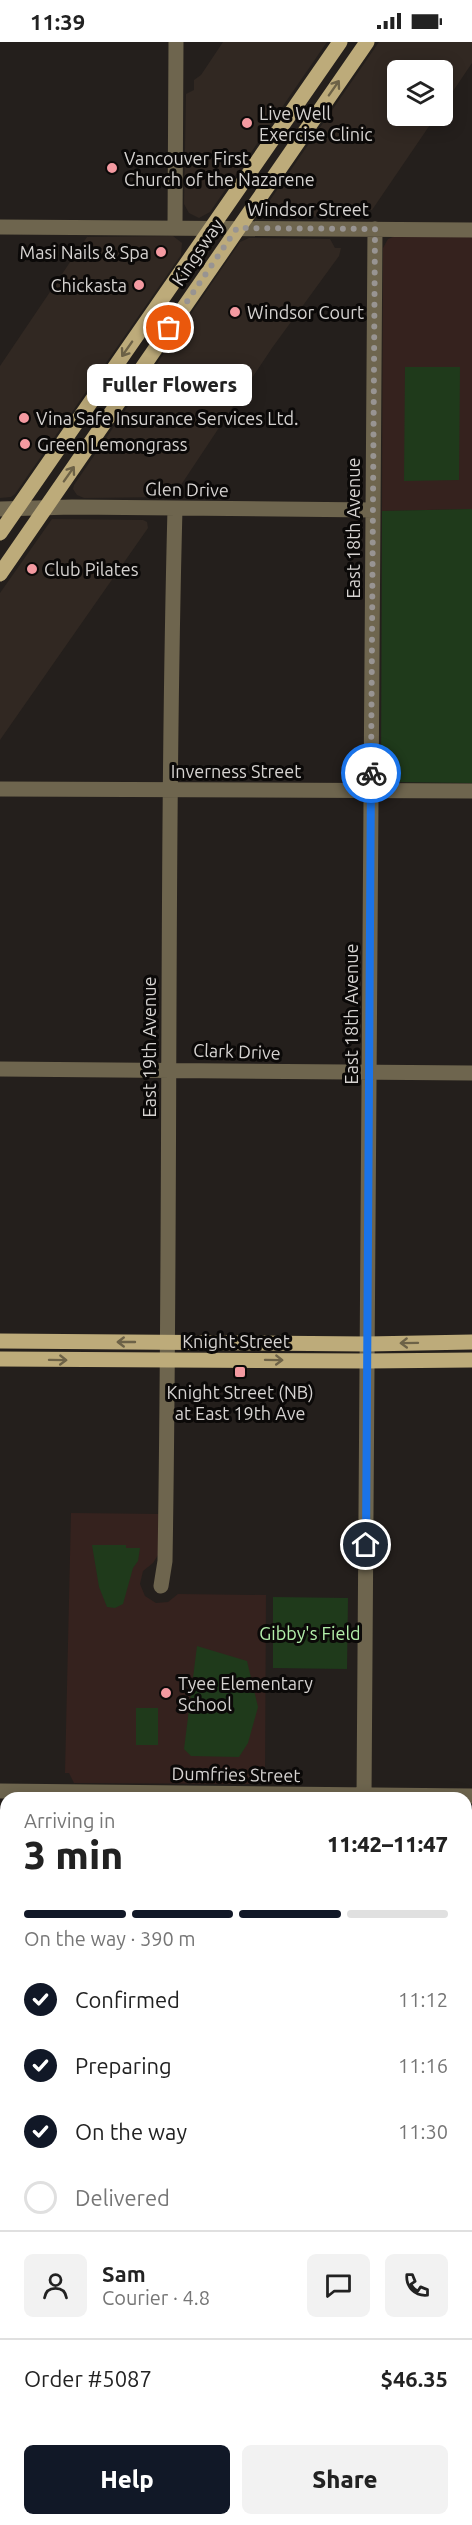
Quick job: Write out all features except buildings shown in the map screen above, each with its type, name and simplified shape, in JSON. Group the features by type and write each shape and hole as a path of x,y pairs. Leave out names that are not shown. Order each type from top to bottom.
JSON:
{"main road":[{"name":"Kingsway","path":"0,533 340,42"},
{"name":"Kingsway","path":"0,574 367,42"},
{"name":"Knight Street","path":"0,1341 367,1344 472,1342"},
{"name":"Knight Street","path":"0,1359 472,1360"}],"street":[{"path":"175,228 176,42"},
{"name":"Windsor Street","path":"0,227 472,230"},
{"name":"East 18th Avenue","path":"364,1792 375,229"},
{"name":"East 19th Avenue","path":"161,1586 165,1561 168,1360 175,508"},
{"name":"Glen Drive","path":"0,509 373,510"},
{"name":"Inverness Street","path":"0,789 472,791"},
{"name":"Clark Drive","path":"0,1069 472,1073"},
{"name":"Dumfries Street","path":"0,1791 41,1792"}],"shaded area":[{"path":"223,42 327,42 210,212 199,218 189,213 184,204 186,94 194,90 194,80 201,75"},
{"path":"379,42 472,42 472,63 453,91 453,60 387,60 387,126 429,126 372,210 366,210 356,217 272,216 268,211 268,203"},
{"path":"173,236 182,243 181,255 15,494 11,497 0,498 0,366 87,237"},
{"path":"393,237 472,237 472,509 382,511 383,248 388,239"},
{"path":"249,238 330,239 335,248 341,248 339,256 272,348 179,488 175,487 166,497 84,498 77,495 73,489 74,485 240,242"},
{"path":"52,519 143,520 147,522 148,528 0,740 0,593"},
{"name":"Tyee Elementary School","path":"71,1513 159,1514 158,1555 153,1563 143,1571 140,1584 145,1596 156,1603 168,1602 178,1594 266,1595 265,1773 260,1773 257,1784 74,1783 69,1773 65,1773"}],"green space":[{"path":"405,367 460,367 459,480 404,481"},
{"path":"472,509 472,783 389,782 383,778 381,771 382,511"},
{"path":"92,1545 126,1545 126,1548 140,1548 138,1561 133,1568 123,1604 115,1608 107,1607 99,1587"},
{"name":"Gibby's Field","path":"273,1597 348,1598 347,1669 273,1668"},
{"path":"197,1646 247,1661 258,1707 248,1743 239,1757 191,1756 184,1749"},
{"path":"136,1708 158,1708 158,1745 136,1745"}],"way so far":[{"path":"169,328 237,228 375,229 371,773"}],"place":[{"name":"Live Well Exercise Clinic","path":"247,123"},
{"name":"Vancouver First Church of the Nazarene","path":"112,168"},
{"name":"Masi Nails & Spa","path":"161,252"},
{"name":"Chickasta","path":"139,285"},
{"name":"Windsor Court","path":"235,312"},
{"name":"Fuller Flowers","path":"169,328"},
{"name":"Vina Safe Insurance Services Ltd.","path":"24,418"},
{"name":"Green Lemongrass","path":"25,444"},
{"name":"Club Pilates","path":"32,569"},
{"name":"Knight Street (NB) at East 19th Ave","path":"240,1372"},
{"name":"Tyee Elementary School","path":"166,1693"}],"route":[{"path":"366,1545 371,773"}]}
